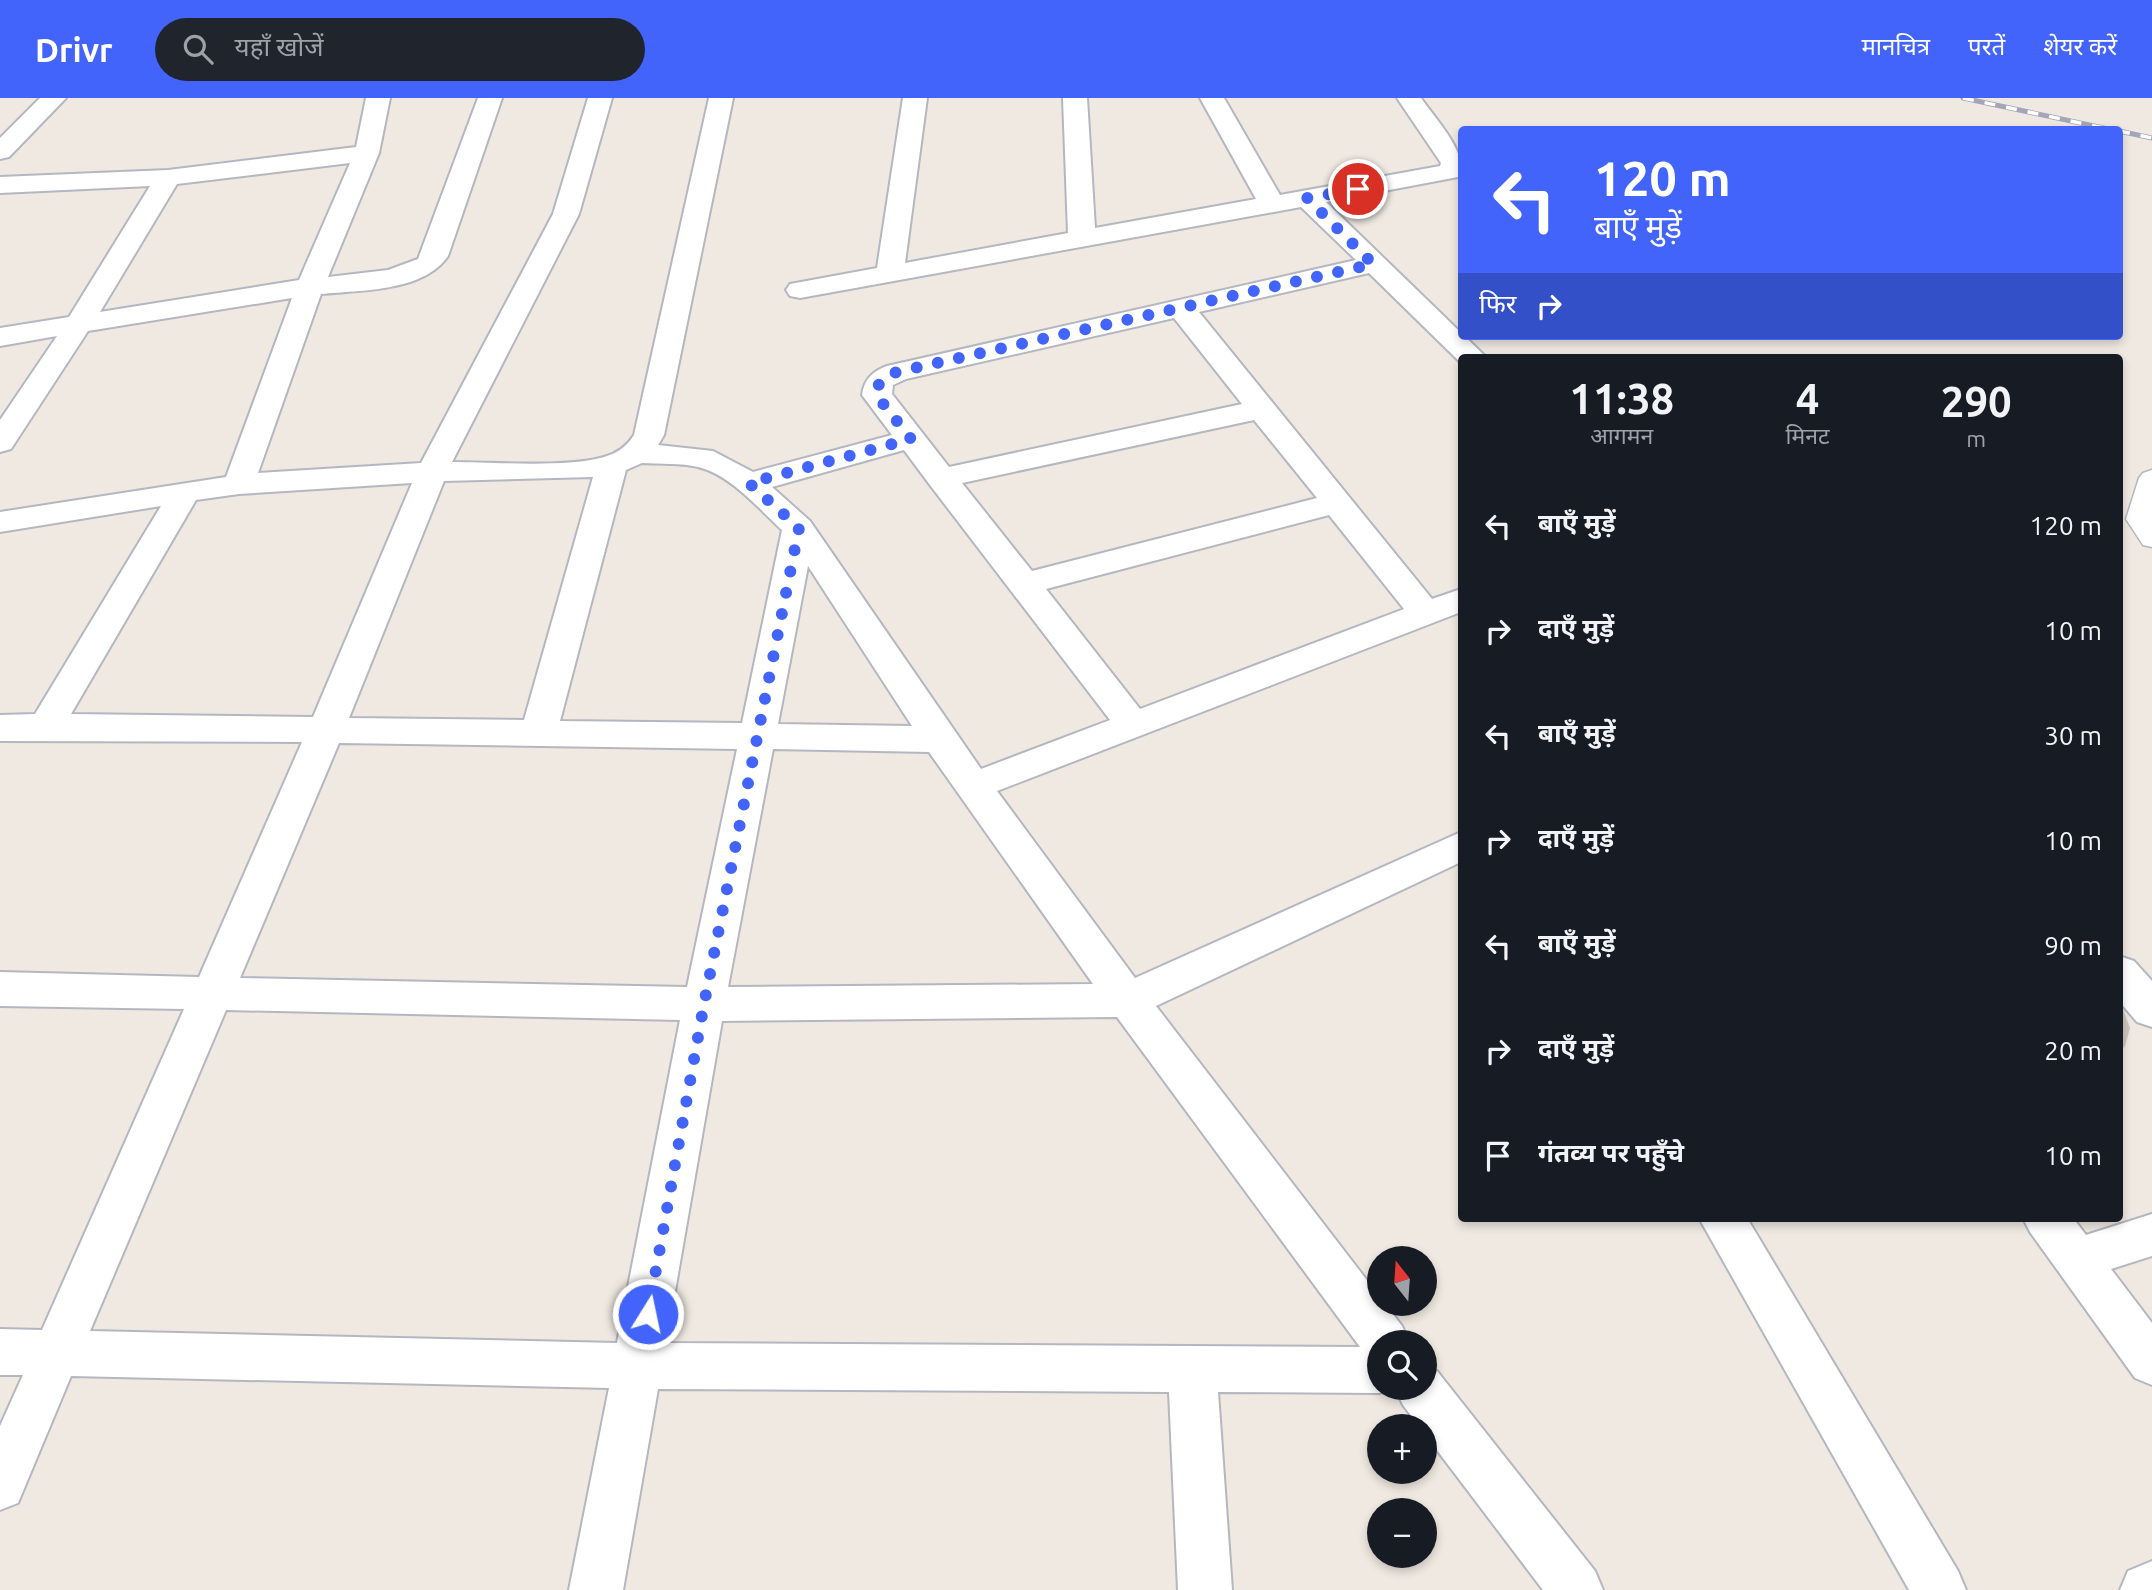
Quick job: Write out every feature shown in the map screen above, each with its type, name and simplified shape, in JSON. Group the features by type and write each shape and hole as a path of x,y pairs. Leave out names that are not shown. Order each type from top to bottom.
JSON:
{"street":[{"path":"0,152 54,98"},
{"path":"239,484 310,287 367,153 377,98"},
{"path":"0,337 77,327 310,287 392,278 428,265 435,256 490,98"},
{"path":"0,1485 326,730 432,472 566,214 600,98"},
{"path":"538,735 625,459 649,435 721,98"},
{"path":"890,274 915,98"},
{"path":"1075,98 1082,239"},
{"path":"1212,98 1272,204"},
{"path":"800,290 1449,172 1454,163 1409,98"},
{"path":"0,185 168,178 367,153"},
{"path":"0,443 77,327 168,178"},
{"path":"1307,198 1469,354"},
{"path":"1133,725 877,396 877,386 884,377 1373,264"},
{"path":"1181,307 1425,614"},
{"path":"941,478 1262,409"},
{"path":"749,483 911,439"},
{"path":"0,522 239,484 432,472 578,470 625,459 702,458 721,465 749,483 799,528 939,739 1128,1000 1376,1330"},
{"path":"46,726 186,492"},
{"path":"1024,584 1337,503"},
{"path":"596,1590 704,1004 799,528"},
{"path":"973,786 1458,601"},
{"path":"0,728 46,726 939,739"},
{"path":"0,989 704,1004 1128,1000 1458,847"},
{"path":"2123,977 2152,1010"},
{"path":"1724,1222 1939,1590"},
{"path":"2049,1222 2152,1362"},
{"path":"2076,1259 2152,1235"},
{"path":"0,1352 639,1366 1367,1370"},
{"path":"1192,1370 1205,1590"},
{"path":"1428,1400 1576,1590"}],"lane":[{"path":"2152,478 2139,519 2152,539"}],"building":[{"path":"2123,1010 2130,1028 2123,1048"}],"railway":[{"path":"1963,98 2094,126"},
{"path":"2123,132 2152,138"}],"route":[{"path":"648,1314 704,1004 799,528 749,483 911,439 877,396 877,386 884,377 897,372 1373,264 1307,198 1358,189"}]}
